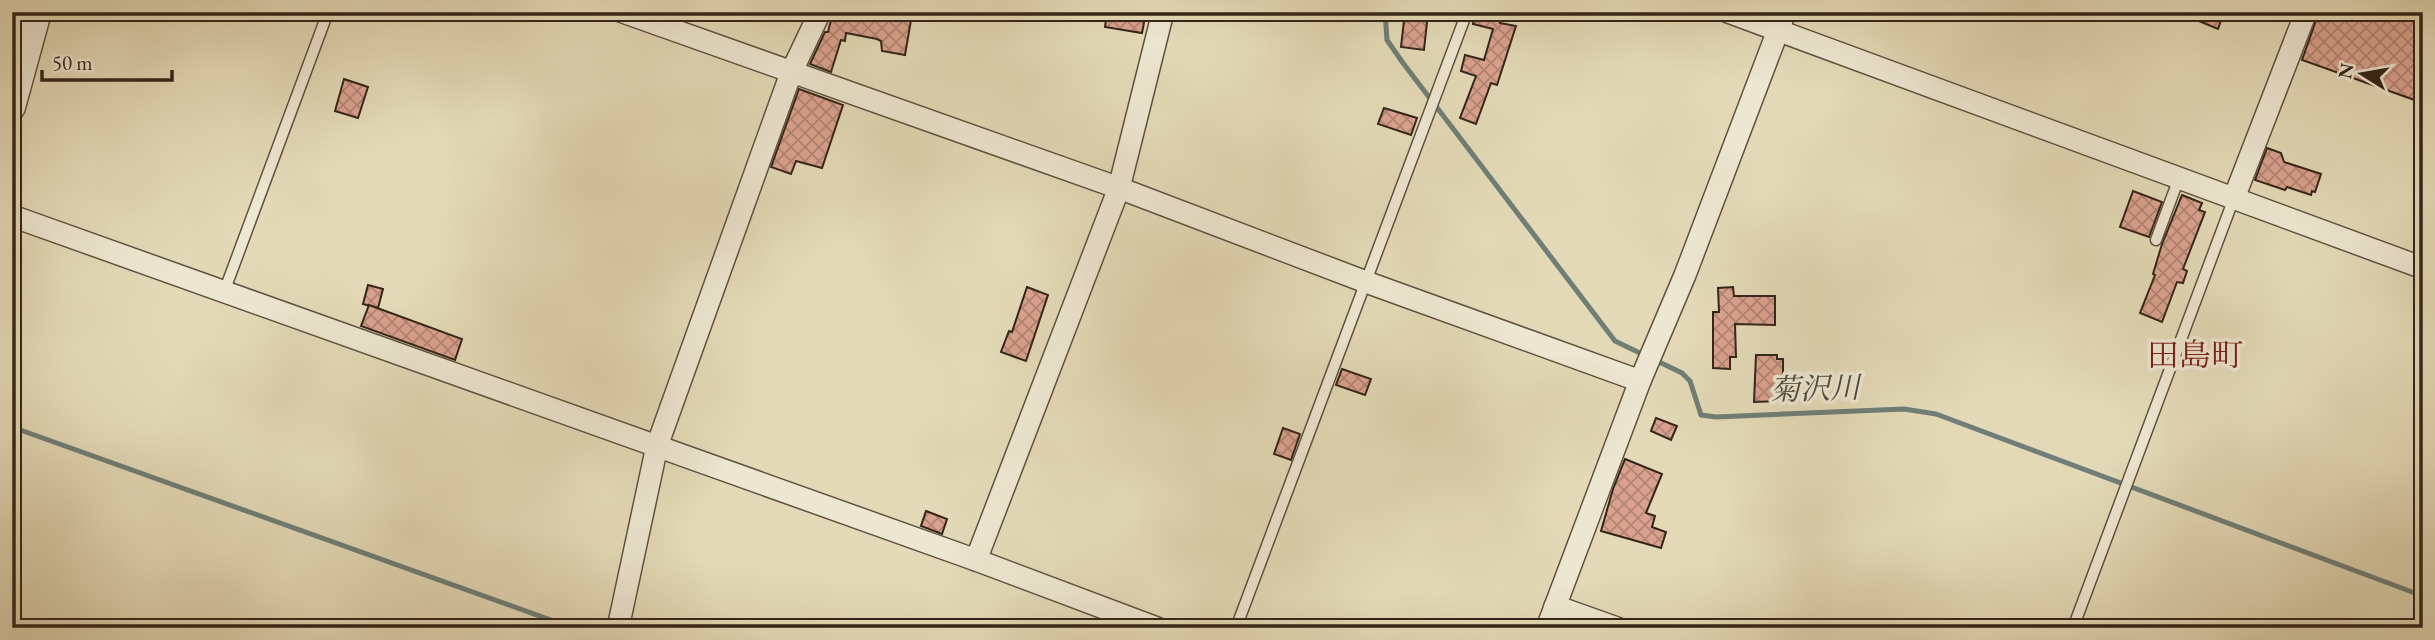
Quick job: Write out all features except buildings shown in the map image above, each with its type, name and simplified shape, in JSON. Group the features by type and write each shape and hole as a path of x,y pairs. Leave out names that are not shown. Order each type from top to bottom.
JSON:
{"street":[{"path":"12,107 38,12"},
{"path":"624,12 1119,188 1366,282 1640,381"},
{"path":"618,628 657,446 791,73 820,12"},
{"path":"976,560 1119,188 1163,12"},
{"path":"1728,12 1782,21 2179,178 2423,268"},
{"path":"2234,198 2306,12"},
{"path":"1547,628 1640,381 1685,275 1782,21"},
{"path":"12,216 976,560 1157,628"},
{"path":"1555,606 1617,628"}],"lane":[{"path":"224,292 328,12"},
{"path":"1236,628 1466,12"},
{"path":"2156,240 2179,178"},
{"path":"2073,628 2234,198"}],"waterway":[{"name":"菊沢川","path":"1385,12 1387,40 1403,63 1615,341 1644,355"},
{"name":"菊沢川","path":"1653,359 1682,373 1690,381 1701,415 1716,417 1904,409 1936,414 2423,596"},
{"path":"12,427 573,628"}],"district":[{"name":"田島町","path":"2195,355"}]}
